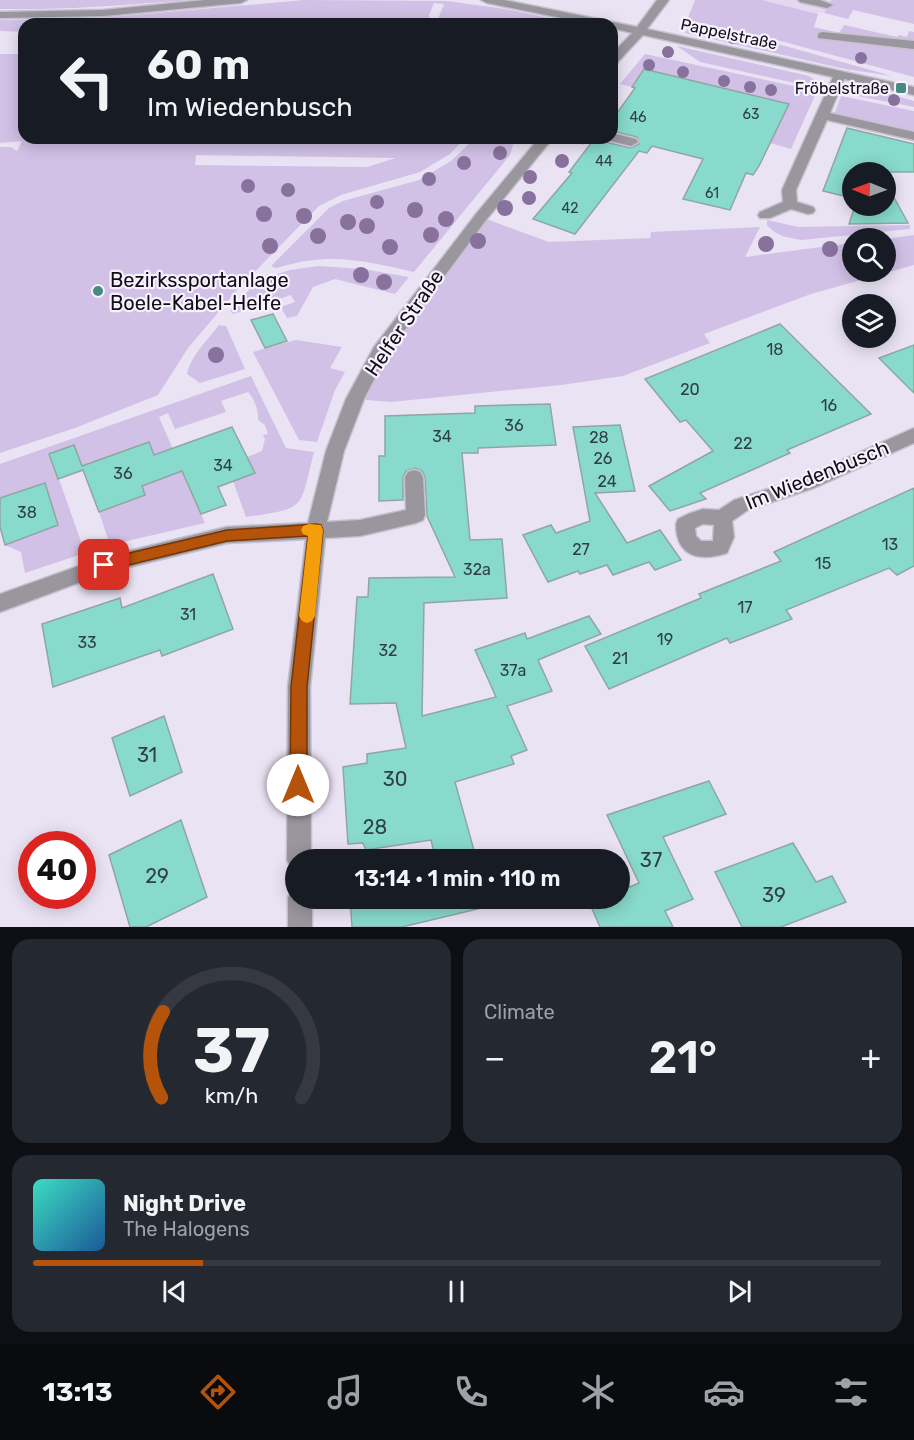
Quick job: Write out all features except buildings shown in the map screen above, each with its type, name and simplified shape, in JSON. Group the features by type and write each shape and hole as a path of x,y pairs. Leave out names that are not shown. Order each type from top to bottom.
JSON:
{"street":[{"path":"0,15 104,12 241,0"},
{"name":"Pappelstraße","path":"487,0 580,18"},
{"path":"618,55 640,31 663,0"},
{"path":"804,0 827,5"},
{"name":"Pappelstraße","path":"618,26 914,91"},
{"path":"822,36 914,45"},
{"path":"790,204 789,190 840,75"},
{"path":"822,115 914,136"},
{"path":"618,139 631,142"},
{"name":"Helfer Straße","path":"299,849 299,687 316,530 335,451 355,399 380,351 445,262 541,144"},
{"path":"765,215 790,204 808,210"},
{"name":"Im Wiedenbusch","path":"722,518 741,505 808,483 914,435"},
{"path":"0,603 104,565 216,538 360,528 416,515 414,477"},
{"path":"300,909 300,927"}],"shaded area":[{"path":"0,0 190,0 95,7 0,9"},
{"path":"304,0 447,1 549,18 438,18 444,4 434,3 430,18 99,18"},
{"path":"695,0 762,0 818,14 814,27 839,33 844,25 897,37 899,35 907,37 909,31 914,32 914,77 777,40 687,20"},
{"path":"762,0 832,0 824,13 818,14"},
{"path":"832,0 914,0 914,24 853,10 848,19 824,13"},
{"path":"0,20 18,20 18,32 0,31"},
{"path":"691,24 785,46 892,76 845,69 685,33"},
{"path":"677,46 809,76 820,84 822,89 700,62"},
{"path":"0,54 18,54 18,141 0,143"},
{"path":"645,54 817,91 791,149 770,143 788,104 644,69 632,87 620,84"},
{"path":"856,88 868,88 914,101 914,107 842,93"},
{"path":"841,96 914,111 914,131 834,115"},
{"path":"20,144 459,144 450,154 420,172 341,195 319,206 238,289 188,348 158,395 75,428 0,453 0,147 11,147 17,151","holes":["196,155 396,158 367,167 195,165"]},
{"path":"469,144 513,144 510,155 414,272 361,261 334,259 320,259 275,268 271,266 329,208 343,201 419,180 451,161"},
{"path":"481,217 549,242 650,238 651,232 760,227 745,257 842,244 842,282 854,282 811,294 704,334 710,343 623,376 561,385 391,402 355,399"},
{"path":"767,220 798,227 910,225 910,229 842,228 842,236 802,240 778,234 767,225"},
{"path":"914,235 914,265 896,270 896,237"},
{"path":"318,266 363,269 409,277 395,294 335,279 313,287 297,316 287,318 281,307 295,302 291,295 233,314 230,311 258,280 290,270"},
{"path":"219,325 226,326 245,369 200,383 187,374 189,367 196,354"},
{"path":"296,340 342,347 330,368 345,372 335,390 317,442 299,440 253,352"},
{"path":"251,376 286,448 314,452 306,485 298,503 281,511 246,517 233,481 254,473 247,457 262,451 265,439 263,435 268,434 265,425 258,420 256,405 248,392 221,401 226,412 175,429 168,413 159,417 205,523 110,545 99,512 145,495 142,486 164,477 149,442 82,466 74,445 50,454 85,553 25,573 21,552 5,545 58,525 45,483 0,498 0,464"}],"slow traffic":[{"path":"307,616 316,530 309,530"}],"place":[{"name":"Fröbelstraße","path":"901,88"},
{"name":"Bezirkssportanlage Boele-Kabel-Helfe","path":"98,291"}],"route":[{"path":"104,565 227,536 316,530 299,687 298,785"}]}
